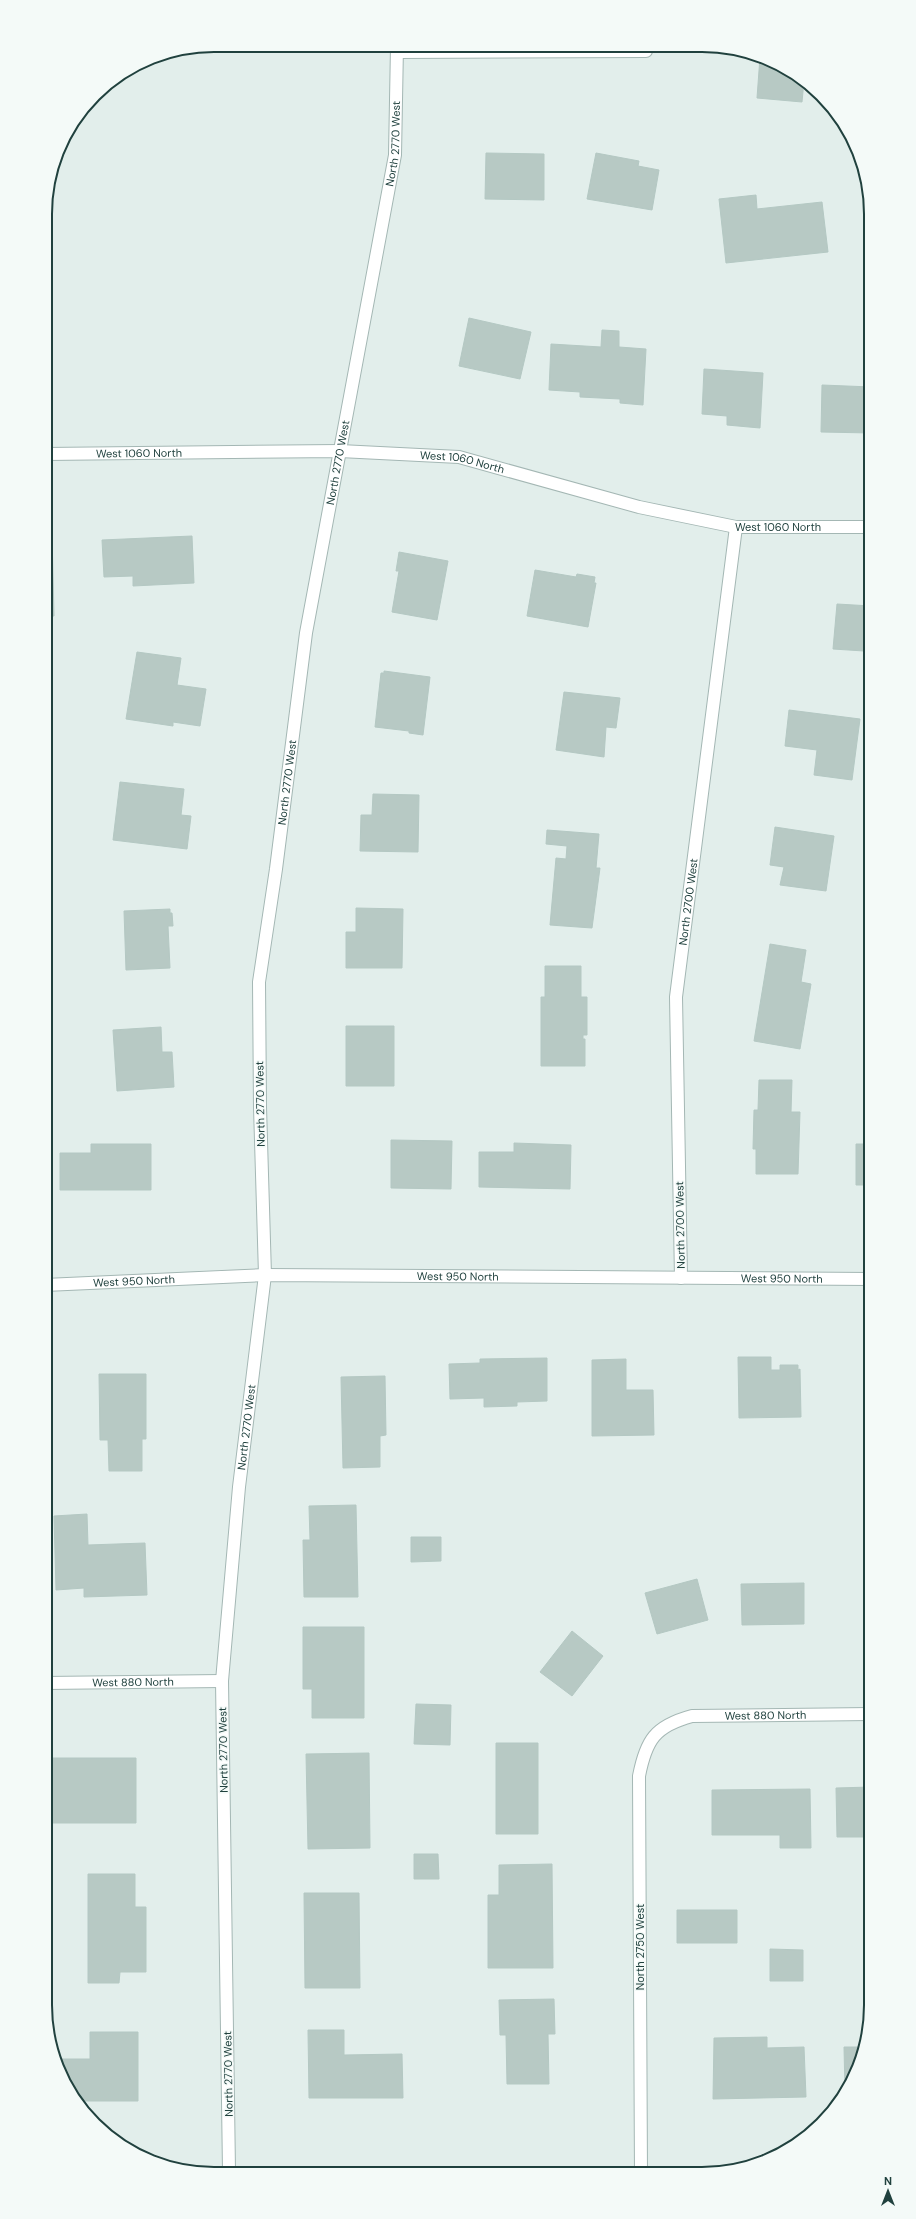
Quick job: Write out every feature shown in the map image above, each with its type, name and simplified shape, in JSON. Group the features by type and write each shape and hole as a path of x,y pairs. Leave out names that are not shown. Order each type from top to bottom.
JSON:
{"street":[{"name":"North 2770 West","path":"229,2167 222,1682 239,1487 265,1275 260,1107 259,982 276,869 306,633 395,155 397,52"},
{"name":"West 1060 North","path":"52,454 340,452 459,457 639,507 736,526 864,527"},
{"name":"North 2700 West","path":"681,1278 676,997 736,526"},
{"name":"West 950 North","path":"52,1285 265,1275 864,1279"},
{"name":"West 880 North","path":"52,1683 222,1682"},
{"name":"West 880 North","path":"662,1728 671,1722 692,1716 864,1714"},
{"name":"North 2750 West","path":"642,2167 639,1776 643,1754 654,1735 662,1728"}],"building":[{"path":"760,63 792,79 803,88 802,102 757,98"},
{"path":"486,153 544,154 544,200 485,199"},
{"path":"596,153 639,161 638,166 659,170 652,210 587,199"},
{"path":"756,195 757,209 822,202 828,252 726,263 719,199"},
{"path":"469,318 531,332 520,379 459,366"},
{"path":"602,330 619,331 619,347 646,349 643,405 620,403 620,399 580,397 580,392 549,390 551,344 601,347"},
{"path":"704,369 763,373 760,428 727,425 727,416 702,414"},
{"path":"822,385 864,387 864,433 821,432"},
{"path":"52,536 54,616 52,616"},
{"path":"192,536 194,583 133,586 133,576 104,577 102,540"},
{"path":"399,552 448,561 437,620 392,612 399,571 396,571"},
{"path":"535,570 576,577 577,574 595,577 594,583 596,583 588,627 527,616"},
{"path":"837,604 864,606 864,651 833,649"},
{"path":"137,652 181,658 177,685 206,689 200,726 173,722 173,726 126,719"},
{"path":"384,671 430,677 423,735 409,733 409,731 375,727 381,673 384,673"},
{"path":"564,692 620,698 616,728 606,727 604,757 556,750"},
{"path":"789,710 860,719 852,780 814,775 817,750 785,746"},
{"path":"120,782 184,789 181,815 191,816 187,849 113,840"},
{"path":"373,794 419,795 418,852 360,851 361,815 372,815"},
{"path":"775,827 834,836 826,891 780,885 784,867 770,865"},
{"path":"547,830 599,834 596,868 600,868 592,928 550,925 556,858 566,859 567,846 546,844"},
{"path":"356,908 403,909 402,968 346,968 346,932 356,932"},
{"path":"170,909 170,913 172,913 173,926 168,926 170,968 126,970 124,911"},
{"path":"770,944 806,950 801,982 811,984 800,1049 754,1041"},
{"path":"545,966 581,966 581,997 587,997 587,1035 583,1035 583,1039 585,1039 585,1066 541,1066 541,997 545,997"},
{"path":"346,1026 394,1026 394,1086 346,1086"},
{"path":"161,1027 162,1052 172,1052 174,1087 117,1091 113,1030"},
{"path":"759,1080 792,1080 791,1112 800,1112 798,1174 756,1174 756,1149 753,1149 754,1110 758,1110"},
{"path":"391,1140 452,1141 451,1189 391,1188"},
{"path":"514,1143 571,1145 570,1189 479,1187 479,1152 514,1152"},
{"path":"91,1144 151,1144 151,1190 60,1190 60,1153 91,1153"},
{"path":"856,1144 864,1144 864,1185 856,1185"},
{"path":"738,1357 771,1357 771,1370 780,1370 780,1365 798,1365 798,1370 800,1369 801,1417 739,1418"},
{"path":"547,1358 547,1401 517,1402 517,1406 484,1407 484,1398 450,1399 449,1364 480,1363 480,1359"},
{"path":"626,1359 626,1390 653,1390 654,1435 592,1436 592,1360"},
{"path":"99,1374 146,1374 146,1439 142,1439 142,1471 109,1471 108,1440 100,1440"},
{"path":"385,1376 386,1435 380,1436 380,1467 343,1468 341,1377"},
{"path":"356,1505 358,1597 304,1597 303,1540 310,1540 309,1506"},
{"path":"87,1514 88,1545 145,1543 147,1595 84,1597 84,1588 56,1590 54,1516"},
{"path":"411,1537 441,1537 441,1561 411,1562"},
{"path":"697,1579 708,1620 657,1634 645,1593"},
{"path":"804,1583 804,1624 742,1625 741,1584"},
{"path":"303,1627 364,1627 364,1718 312,1718 312,1689 303,1689"},
{"path":"572,1631 603,1656 572,1696 540,1672"},
{"path":"416,1704 451,1705 450,1745 414,1744"},
{"path":"496,1743 538,1743 538,1834 496,1834"},
{"path":"369,1753 370,1848 308,1849 306,1754"},
{"path":"52,1758 136,1758 136,1823 52,1823"},
{"path":"864,1787 864,1837 837,1837 836,1788"},
{"path":"810,1789 811,1848 780,1848 780,1835 712,1835 712,1790"},
{"path":"414,1854 438,1854 439,1879 414,1879"},
{"path":"552,1864 553,1968 488,1968 488,1895 499,1895 499,1865"},
{"path":"88,1874 135,1874 135,1907 146,1907 146,1972 120,1972 119,1983 88,1983"},
{"path":"304,1893 359,1893 360,1988 305,1988"},
{"path":"677,1910 737,1910 737,1943 677,1943"},
{"path":"770,1949 803,1950 803,1981 770,1981"},
{"path":"554,1999 555,2034 548,2034 549,2084 507,2084 506,2035 500,2035 499,2000"},
{"path":"308,2030 344,2030 344,2055 402,2054 403,2098 309,2098"},
{"path":"90,2032 138,2032 138,2101 84,2101 74,2086 62,2059 90,2059"},
{"path":"767,2037 767,2048 804,2047 806,2097 713,2099 714,2038"},
{"path":"844,2047 858,2047 852,2067 845,2080"}]}
